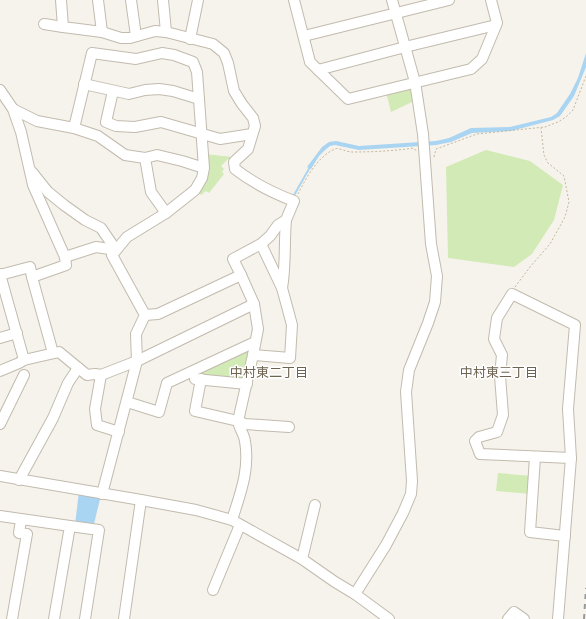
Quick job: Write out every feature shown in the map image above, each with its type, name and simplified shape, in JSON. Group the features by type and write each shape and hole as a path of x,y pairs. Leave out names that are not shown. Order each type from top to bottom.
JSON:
{"street":[{"path":"61,0 63,27"},
{"path":"98,0 102,32"},
{"path":"131,0 136,36"},
{"path":"163,0 166,32"},
{"path":"190,39 198,0"},
{"path":"355,594 386,545 411,494 412,481 406,392 409,370 428,324 435,302 437,276 431,244 423,134 415,82 392,0"},
{"path":"304,36 449,0"},
{"path":"298,1 310,62 348,99 471,69 482,59 498,23 491,0"},
{"path":"44,24 102,32 121,38 155,31 166,32 213,44 224,53 228,63 234,91 253,118 255,126 248,149 234,162 235,169 247,178 275,194 294,201 286,220 284,277 282,288"},
{"path":"318,70 496,25"},
{"path":"74,128 92,53 136,59 162,53 174,55 193,62 197,72 202,134 204,168 202,178 195,190 166,213 127,237 112,255 145,315"},
{"path":"84,84 129,94 145,90 159,89 174,91 199,99"},
{"path":"0,90 13,109 21,132 33,185 65,257 66,265 32,277"},
{"path":"113,91 106,122 116,126 135,127 161,122 220,139 252,134"},
{"path":"13,109 37,121 74,128 98,136 125,155 145,158 157,155 204,168"},
{"path":"145,158 151,192 166,213"},
{"path":"29,169 48,192 85,220 101,228 116,250"},
{"path":"213,590 236,523 246,471 245,440 238,421 258,329 254,304 233,259 261,244 270,236 278,225 286,220"},
{"path":"253,355 290,358 292,325 282,288 261,244"},
{"path":"65,257 96,247 116,250"},
{"path":"24,360 0,274 30,267 53,352"},
{"path":"145,315 158,314 241,275"},
{"path":"558,619 571,458 568,409 575,325 512,294 497,318 494,339 502,354 500,376 503,415 497,432 479,437 475,441 480,454 571,458"},
{"path":"0,370 24,360 53,352 59,352 87,376 101,375 138,361 254,304"},
{"path":"102,494 138,361 136,334 145,315"},
{"path":"0,338 17,333"},
{"path":"127,402 159,412 168,384 255,342"},
{"path":"19,480 53,418 68,383 78,368"},
{"path":"0,424 24,375"},
{"path":"101,375 95,409 97,425 119,432"},
{"path":"180,378 247,384"},
{"path":"201,379 195,411 245,424 289,427"},
{"path":"535,457 530,532 565,536"},
{"path":"1,480 19,480 196,510 236,523 302,560 355,594 386,618"},
{"path":"124,619 141,500"},
{"path":"302,560 315,505"},
{"path":"0,516 100,530 85,619"},
{"path":"12,619 27,534 19,533 22,520"},
{"path":"54,619 70,526"},
{"path":"508,619 514,612 524,619"}],"path":[{"path":"433,158 436,149 477,134 541,127 558,122 573,110 586,76"},
{"path":"512,294 517,282 550,244 565,217 570,202 564,176 548,163 544,155 541,127"},
{"path":"294,201 309,172 334,149 338,148 346,152 390,152 414,148 416,151"}],"green space":[{"path":"413,84 414,96 412,102 391,112 386,92"},
{"path":"486,150 530,161 563,185 554,220 532,254 514,267 448,258 446,167"},
{"path":"205,154 232,157 221,166 224,169 222,172 224,174 209,193 206,191 201,195 197,191"},
{"path":"253,343 245,382 184,377"},
{"path":"498,473 532,476 531,494 496,491"}],"water":[{"path":"586,53 586,67 574,96 560,116 553,120 511,131 472,133 451,142 436,145 359,150 335,145 330,146 319,156 311,169 307,167 322,147 329,142 336,141 359,146 436,141 449,138 471,128 510,127 551,117 557,113 570,94 578,78"},
{"path":"79,491 101,495 93,528 75,525"}],"waterway":[{"path":"293,197 310,167"}],"railway":[{"path":"584,619 586,588"}],"district":[{"name":"中村東二丁目","path":"269,372"},
{"name":"中村東三丁目","path":"499,372"}]}
